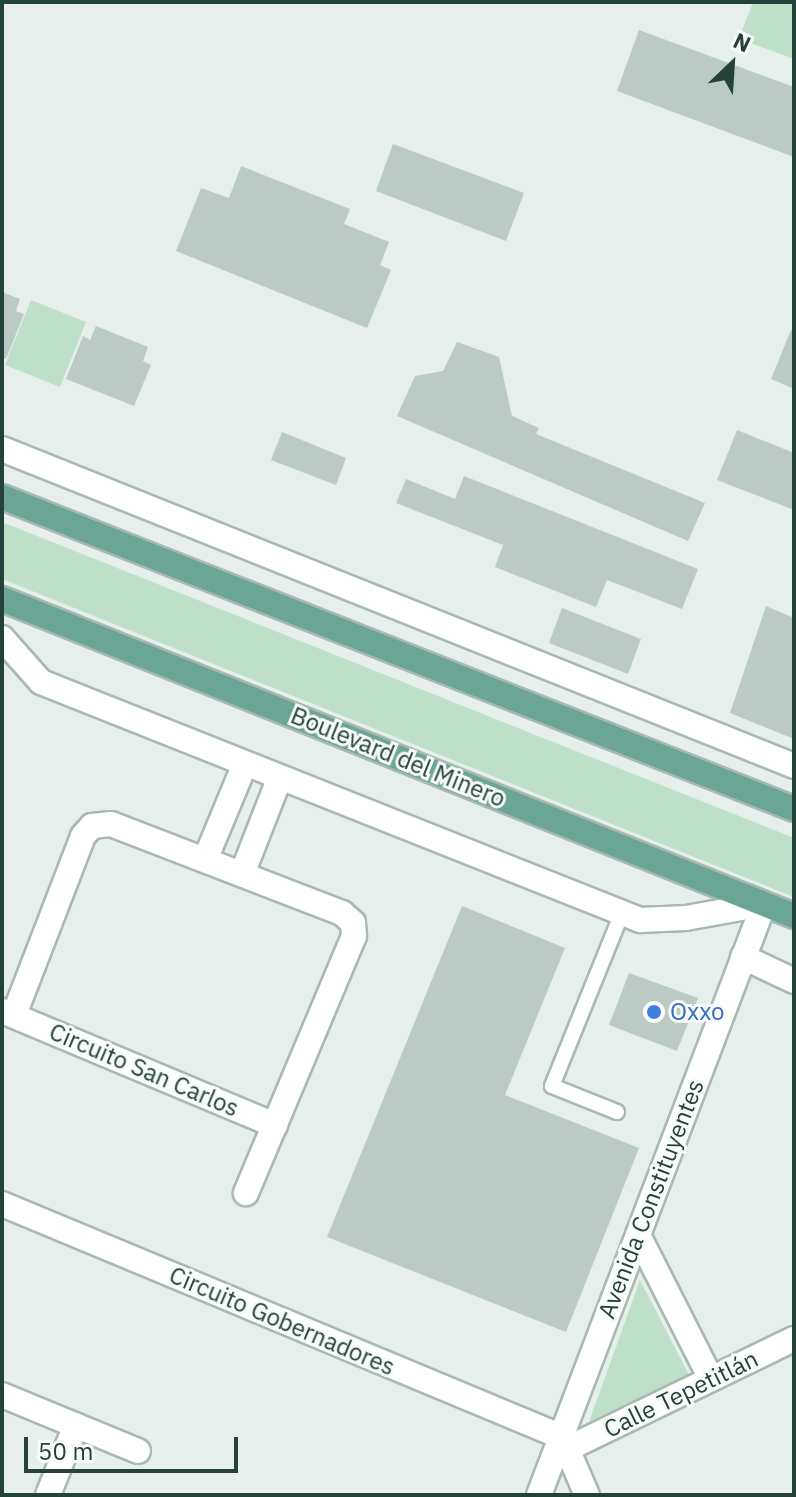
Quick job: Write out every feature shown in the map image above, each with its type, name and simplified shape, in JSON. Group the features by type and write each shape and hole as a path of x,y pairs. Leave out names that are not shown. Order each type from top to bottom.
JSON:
{"main road":[{"path":"2,497 794,809"},
{"name":"Boulevard del Minero","path":"2,599 794,916"}],"street":[{"path":"2,449 794,766"},
{"path":"2,638 41,682 640,920 686,918 764,904"},
{"path":"205,860 245,764"},
{"path":"242,874 280,777"},
{"name":"Circuito San Carlos","path":"246,1193 275,1125 354,936 353,923 242,874 111,824 92,826 83,836 8,1013 275,1125"},
{"name":"Avenida Constituyentes","path":"539,1495 565,1443 638,1235 764,904"},
{"path":"743,957 794,981"},
{"name":"Circuito Gobernadores","path":"2,1204 565,1443"},
{"path":"638,1235 711,1379"},
{"name":"Calle Tepetitlán","path":"565,1443 794,1339"},
{"path":"2,1395 138,1451"},
{"path":"48,1495 76,1425"},
{"path":"565,1443 587,1495"}],"lane":[{"path":"617,1112 552,1086 622,913"}],"green space":[{"path":"753,2 794,2 794,59 739,39"},
{"path":"31,300 86,322 60,387 5,365"},
{"path":"2,522 794,838 794,897 2,579"},
{"path":"640,1280 689,1375 589,1422"}],"building":[{"path":"639,30 794,87 794,157 617,91"},
{"path":"393,144 524,193 506,241 376,191"},
{"path":"241,166 350,209 344,224 389,242 380,265 391,270 367,328 176,251 201,188 229,198"},
{"path":"2,292 20,299 16,311 24,314 6,359 2,357"},
{"path":"96,326 148,347 143,361 151,365 134,406 66,379 83,336 90,340"},
{"path":"791,330 794,331 794,389 771,379"},
{"path":"457,342 499,357 512,416 539,428 536,434 705,503 688,541 397,416 415,376 443,371"},
{"path":"737,430 794,453 794,510 717,480"},
{"path":"282,432 346,458 336,485 271,460"},
{"path":"464,476 698,569 682,609 607,580 596,607 495,567 503,545 396,503 406,479 455,499"},
{"path":"766,606 794,618 794,739 730,713"},
{"path":"562,608 641,639 628,674 549,643"},
{"path":"462,906 565,948 505,1095 639,1148 566,1332 327,1237"},
{"name":"Oxxo","path":"629,973 698,998 677,1051 609,1025"}],"place":[{"name":"Oxxo","path":"654,1012"}]}
